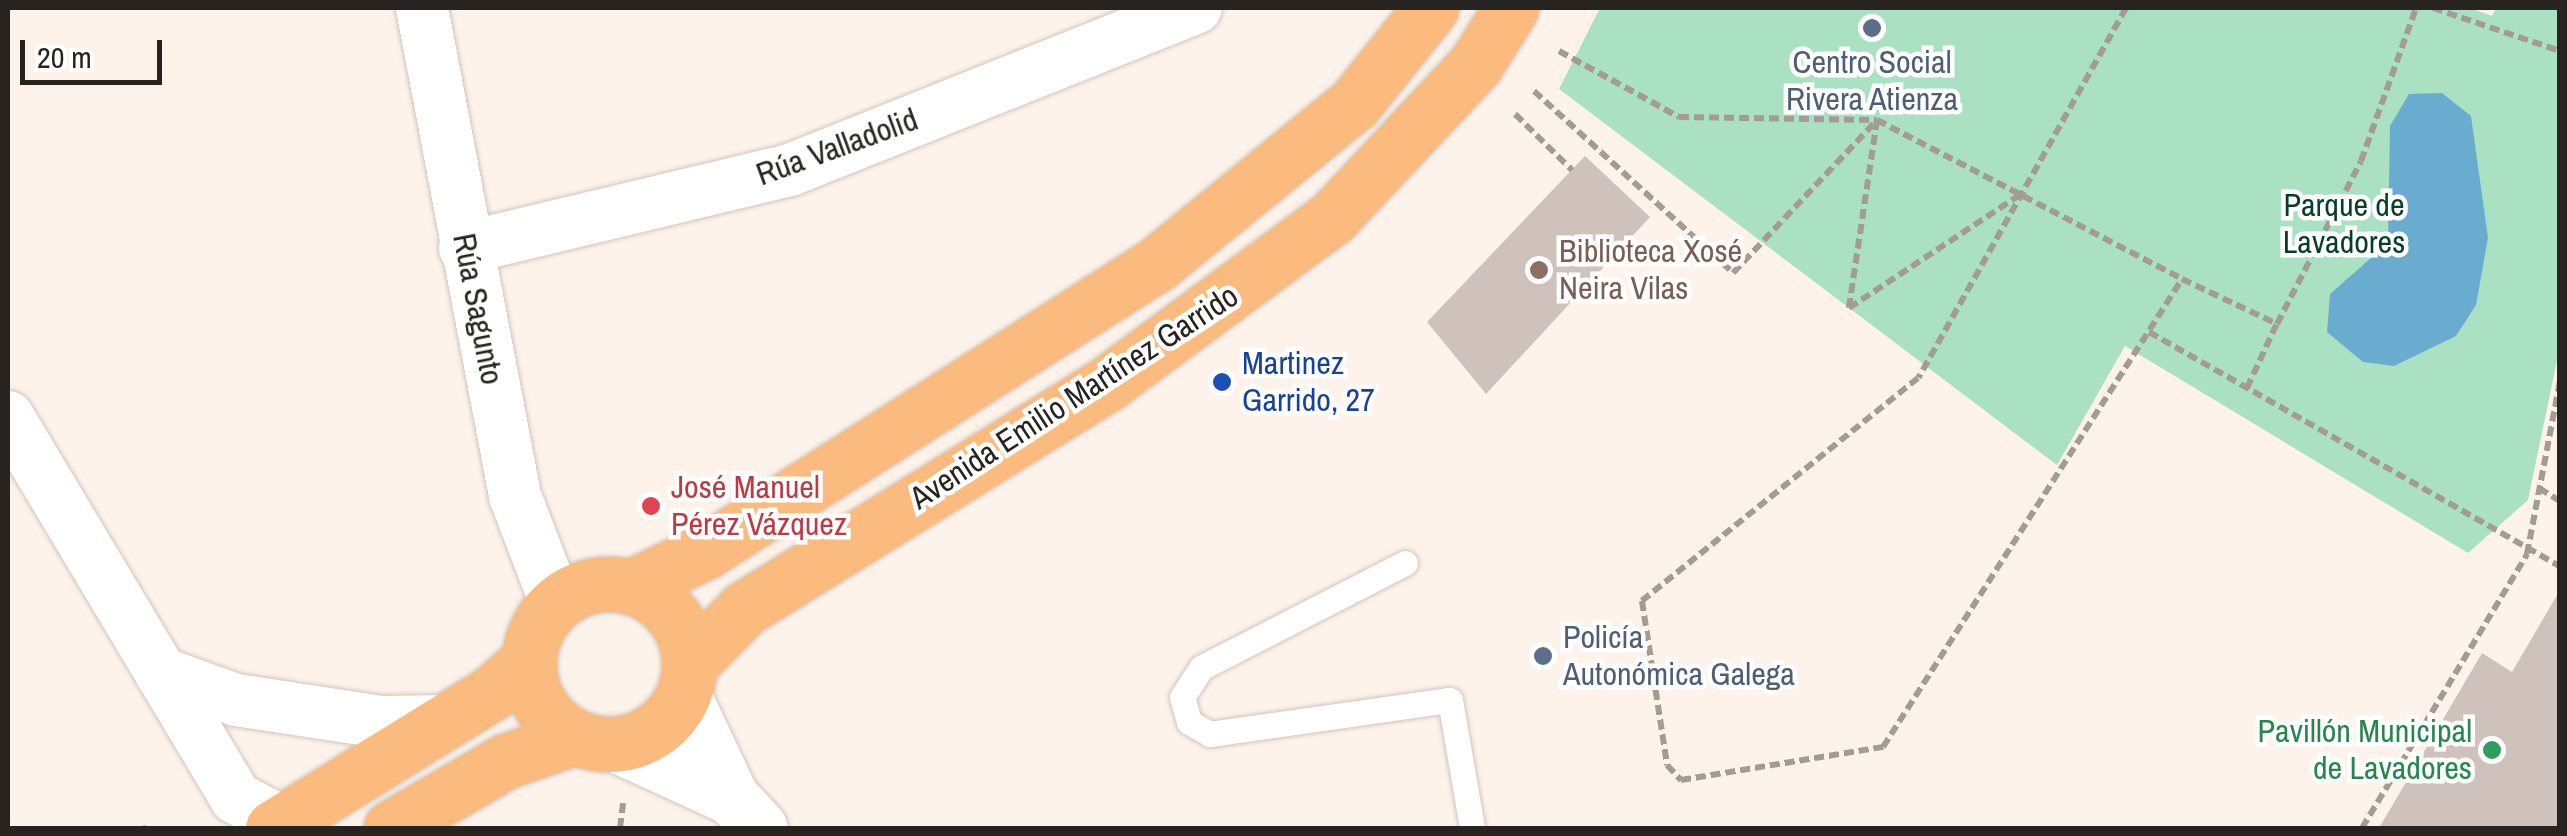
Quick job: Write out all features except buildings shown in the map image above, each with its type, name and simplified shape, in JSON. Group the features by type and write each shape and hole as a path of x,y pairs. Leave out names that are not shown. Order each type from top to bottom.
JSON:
{"main road":[{"name":"Avenida Emilio Martínez Garrido","path":"631,587 706,551 1158,264 1354,104 1431,8"},
{"name":"Avenida Emilio Martínez Garrido","path":"686,680 744,609 1108,383 1332,218 1476,64 1511,8"},
{"path":"264,821 448,721 528,660 556,603 592,587 631,587 674,616 686,680 663,723 506,761 391,828"},
{"path":"528,660 540,706 595,740"}],"street":[{"name":"Rúa Sagunto","path":"422,8 465,248 527,546 556,603"},
{"name":"Rúa Valladolid","path":"465,248 790,170 1196,8"},
{"path":"8,417 161,673 264,821"},
{"path":"161,673 254,703 380,722 448,721"},
{"path":"686,680 745,813"},
{"path":"595,740 745,813"}],"lane":[{"path":"1405,563 1201,668 1182,697 1189,722 1210,734 1450,700 1472,828"}],"path":[{"path":"2126,8 1918,378 1642,601 1667,765 1681,780 1883,747 2182,279"},
{"path":"2247,388 2362,161 2416,8"},
{"path":"2433,8 2560,51"},
{"path":"1559,51 1679,117 1877,120 2182,279 2278,322"},
{"path":"1534,91 1732,273 1877,120"},
{"path":"1514,114 1572,170"},
{"path":"1877,120 1849,308 2022,194"},
{"path":"2148,331 2526,554 2560,566"},
{"path":"2362,828 2526,554 2560,382"},
{"path":"2539,488 2560,501"}],"green space":[{"name":"Parque de Lavadores","path":"1600,8 2470,8 2492,16 2496,8 2559,8 2559,351 2528,500 2468,553 2125,346 2057,465 1559,89"}],"water":[{"path":"2442,93 2471,116 2488,238 2476,305 2456,336 2394,366 2363,362 2327,332 2330,294 2388,243 2390,126 2409,94"}],"place":[{"name":"Centro Social Rivera Atienza","path":"1872,28"},
{"name":"Biblioteca Xosé Neira Vilas","path":"1539,270"},
{"name":"Martinez Garrido, 27","path":"1222,382"},
{"name":"José Manuel Pérez Vázquez","path":"651,506"},
{"name":"Policía Autonómica Galega","path":"1543,656"},
{"name":"Pavillón Municipal de Lavadores","path":"2492,750"}]}
